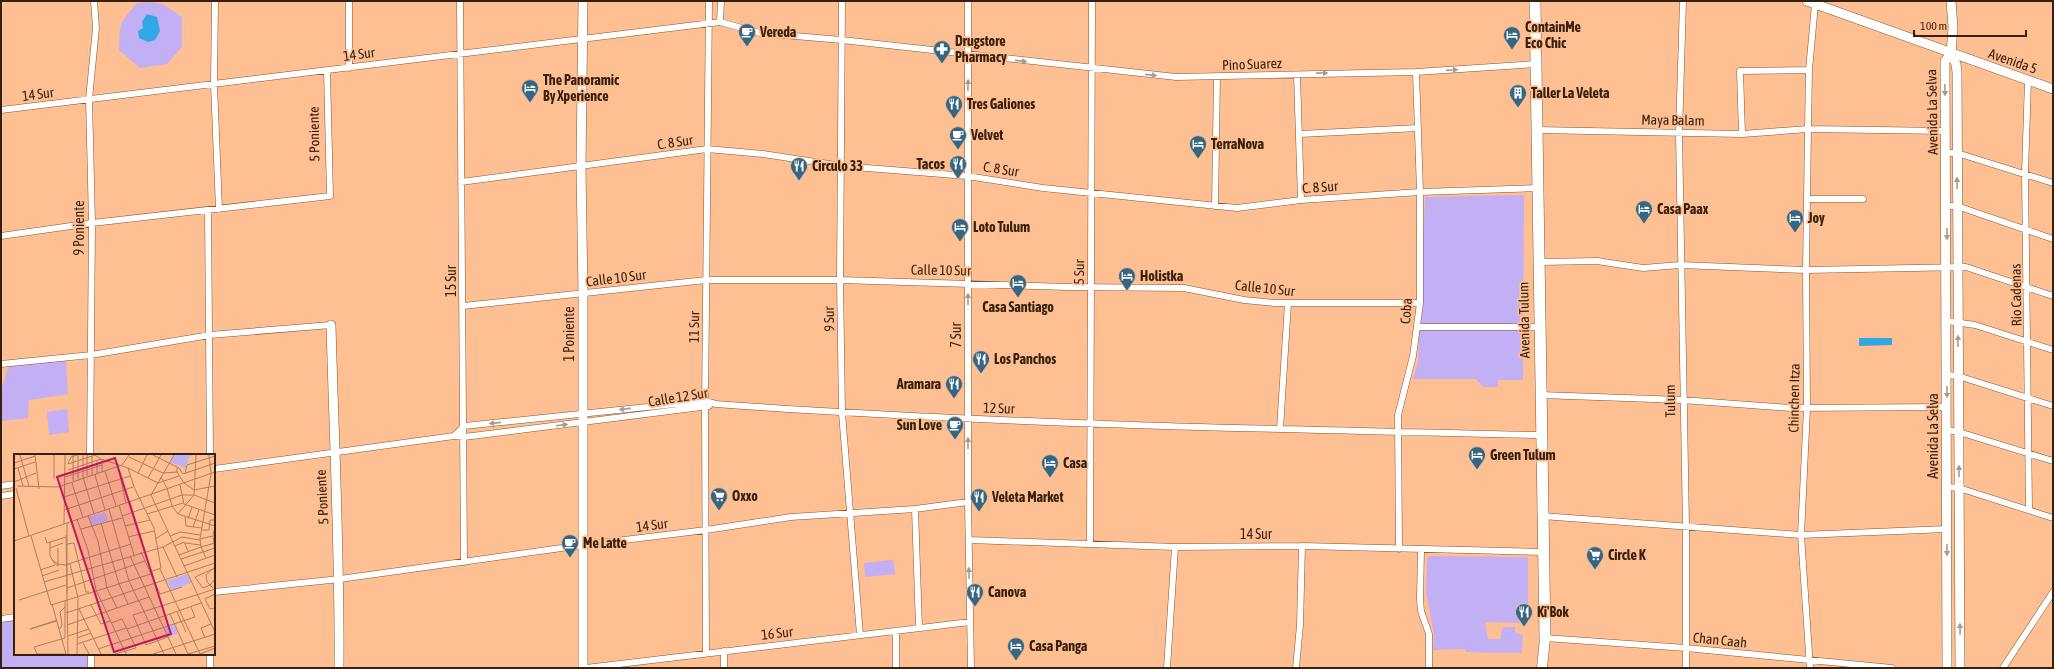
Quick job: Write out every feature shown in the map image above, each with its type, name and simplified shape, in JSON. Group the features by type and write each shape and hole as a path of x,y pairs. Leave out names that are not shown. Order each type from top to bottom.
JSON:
{"highway":[{"name":"Avenida Tulum","path":"1534,1 1545,638"}],"main road":[{"name":"Avenida Tulum","path":"1542,668 1545,638"},
{"name":"Avenida Tulum","path":"1545,638 1547,668"}],"street":[{"name":"9 Poniente","path":"90,454 92,223 89,99 96,28 94,1"},
{"path":"1,236 92,223 219,209 214,84 215,1"},
{"path":"349,1 349,68"},
{"name":"15 Sur","path":"460,1 464,562"},
{"name":"1 Poniente","path":"583,1 581,167 585,668"},
{"name":"11 Sur","path":"706,653 705,404 707,149 710,24 709,1"},
{"path":"720,22 721,1"},
{"name":"9 Sur","path":"842,1 840,280 842,413 860,635"},
{"name":"7 Sur","path":"968,1 967,283 968,502 971,668"},
{"name":"5 Sur","path":"1090,544 1090,287 1093,194 1092,1"},
{"name":"Tulum","path":"1683,1 1678,133 1682,400 1686,527 1686,668"},
{"path":"1951,1 1953,27 1951,54"},
{"name":"Avenida 5","path":"1811,2 1951,54 2053,89"},
{"name":"Chinchen Itza","path":"1810,668 1801,535 1807,408 1806,270 1811,2"},
{"name":"14 Sur","path":"1,110 720,22"},
{"name":"Pino Suarez","path":"720,22 738,29 760,33 842,40 1176,77 1416,72 1536,64"},
{"name":"Avenida La Selva","path":"1947,668 1947,267 1945,61 1951,54 1956,64 1957,72 1960,668"},
{"name":"5 Poniente","path":"219,209 330,196 327,70"},
{"path":"1742,134 1740,71 1809,70"},
{"name":"Coba","path":"1399,549 1398,432 1401,400 1418,327 1420,303 1420,192 1416,72"},
{"path":"1297,75 1301,200"},
{"path":"1214,206 1217,77"},
{"name":"Río Cadenas","path":"2028,80 2025,173 2029,343 2027,397 2029,510"},
{"path":"1300,134 1418,128"},
{"name":"Maya Balam","path":"1537,130 1742,134 1808,128 1946,132"},
{"name":"C. 8 Sur","path":"461,182 707,149 763,154 842,166 967,176 1093,194 1237,208 1301,200 1420,192 1538,188"},
{"path":"1946,152 1957,152 2053,183"},
{"path":"1807,199 1863,200"},
{"path":"1946,206 1957,206 2053,239"},
{"path":"208,210 210,454"},
{"path":"1539,262 1597,261 1642,268 1680,265 1806,270 1958,267 1972,268 2053,296"},
{"name":"Calle 10 Sur","path":"463,306 706,280 840,280 1184,288 1244,300 1288,303 1420,303"},
{"path":"1280,429 1288,303"},
{"path":"1947,321 1975,324 2053,350"},
{"path":"1,364 91,355 210,335 331,325"},
{"name":"5 Poniente","path":"331,325 334,453 340,579 340,668"},
{"path":"1418,327 1539,327"},
{"path":"1947,375 1958,376 2053,406"},
{"path":"1540,395 1682,400 1807,408 1947,407"},
{"name":"Calle 12 Sur","path":"464,426 545,418 583,418 716,404"},
{"name":"12 Sur","path":"716,404 842,413 1091,424 1541,435"},
{"path":"545,418 546,427"},
{"name":"Calle 12 Sur","path":"215,470 454,436 546,427 583,418"},
{"path":"454,436 464,426"},
{"path":"1947,430 2053,461"},
{"path":"1,486 14,484"},
{"path":"1947,487 1959,488 2053,518"},
{"path":"1,496 14,494"},
{"name":"14 Sur","path":"215,592 340,579 583,545 706,530 791,517 915,509 968,502"},
{"path":"915,509 919,628"},
{"path":"1542,516 1801,535 1947,529"},
{"name":"14 Sur","path":"969,540 1175,547 1302,546 1543,552"},
{"path":"1296,668 1300,625 1302,546"},
{"path":"1167,668 1175,547"},
{"path":"1421,550 1420,599 1421,611 1429,634 1429,668"},
{"path":"2003,668 2053,592"},
{"path":"1,619 14,617"},
{"name":"16 Sur","path":"585,668 970,622"},
{"path":"896,631 896,668"},
{"name":"Chan Caah","path":"1545,638 1686,648 1892,668"},
{"path":"724,651 724,668"},
{"path":"91,655 91,668"},
{"path":"210,655 210,668"}],"shaded area":[{"path":"148,2 163,4 182,17 182,47 167,64 140,68 119,50 120,28 127,15 137,3"},
{"path":"1524,195 1523,380 1498,380 1498,387 1483,387 1476,379 1413,379 1418,362 1425,197"},
{"path":"66,359 68,394 29,400 28,418 1,421 1,390 9,365"},
{"path":"67,409 69,432 49,435 47,412"},
{"path":"1430,556 1528,557 1528,623 1485,622 1488,639 1500,639 1503,627 1515,627 1515,633 1523,635 1522,653 1466,652 1465,649 1433,650 1434,635 1426,592 1427,559"},
{"path":"893,560 895,574 865,577 864,563"},
{"path":"14,620 14,655 89,655 88,668 1,668 1,622"}],"water":[{"path":"147,14 157,17 160,31 155,40 148,42 139,38 138,31 143,28 142,22"},
{"path":"1859,338 1892,338 1892,345 1859,346"}],"place":[{"name":"Vereda","path":"747,47"},
{"name":"ContainMe Eco Chic","path":"1512,50"},
{"name":"Drugstore Pharmacy","path":"942,64"},
{"name":"The Panoramic By Xperience","path":"530,103"},
{"name":"Taller La Veleta","path":"1518,108"},
{"name":"Tres Galiones","path":"954,119"},
{"name":"Velvet","path":"958,150"},
{"name":"TerraNova","path":"1198,159"},
{"name":"Tacos","path":"958,179"},
{"name":"Circulo 33","path":"799,181"},
{"name":"Casa Paax","path":"1644,224"},
{"name":"Joy","path":"1795,233"},
{"name":"Loto Tulum","path":"960,242"},
{"name":"Holistka","path":"1127,291"},
{"name":"Casa Santiago","path":"1018,298"},
{"name":"Los Panchos","path":"981,374"},
{"name":"Aramara","path":"954,399"},
{"name":"Sun Love","path":"955,440"},
{"name":"Green Tulum","path":"1477,470"},
{"name":"Casa","path":"1050,478"},
{"name":"Oxxo","path":"719,511"},
{"name":"Veleta Market","path":"979,512"},
{"name":"Me Latte","path":"570,558"},
{"name":"Circle K","path":"1595,570"},
{"name":"Canova","path":"975,607"},
{"name":"Ki'Bok","path":"1524,627"},
{"name":"Casa Panga","path":"1016,661"}]}
